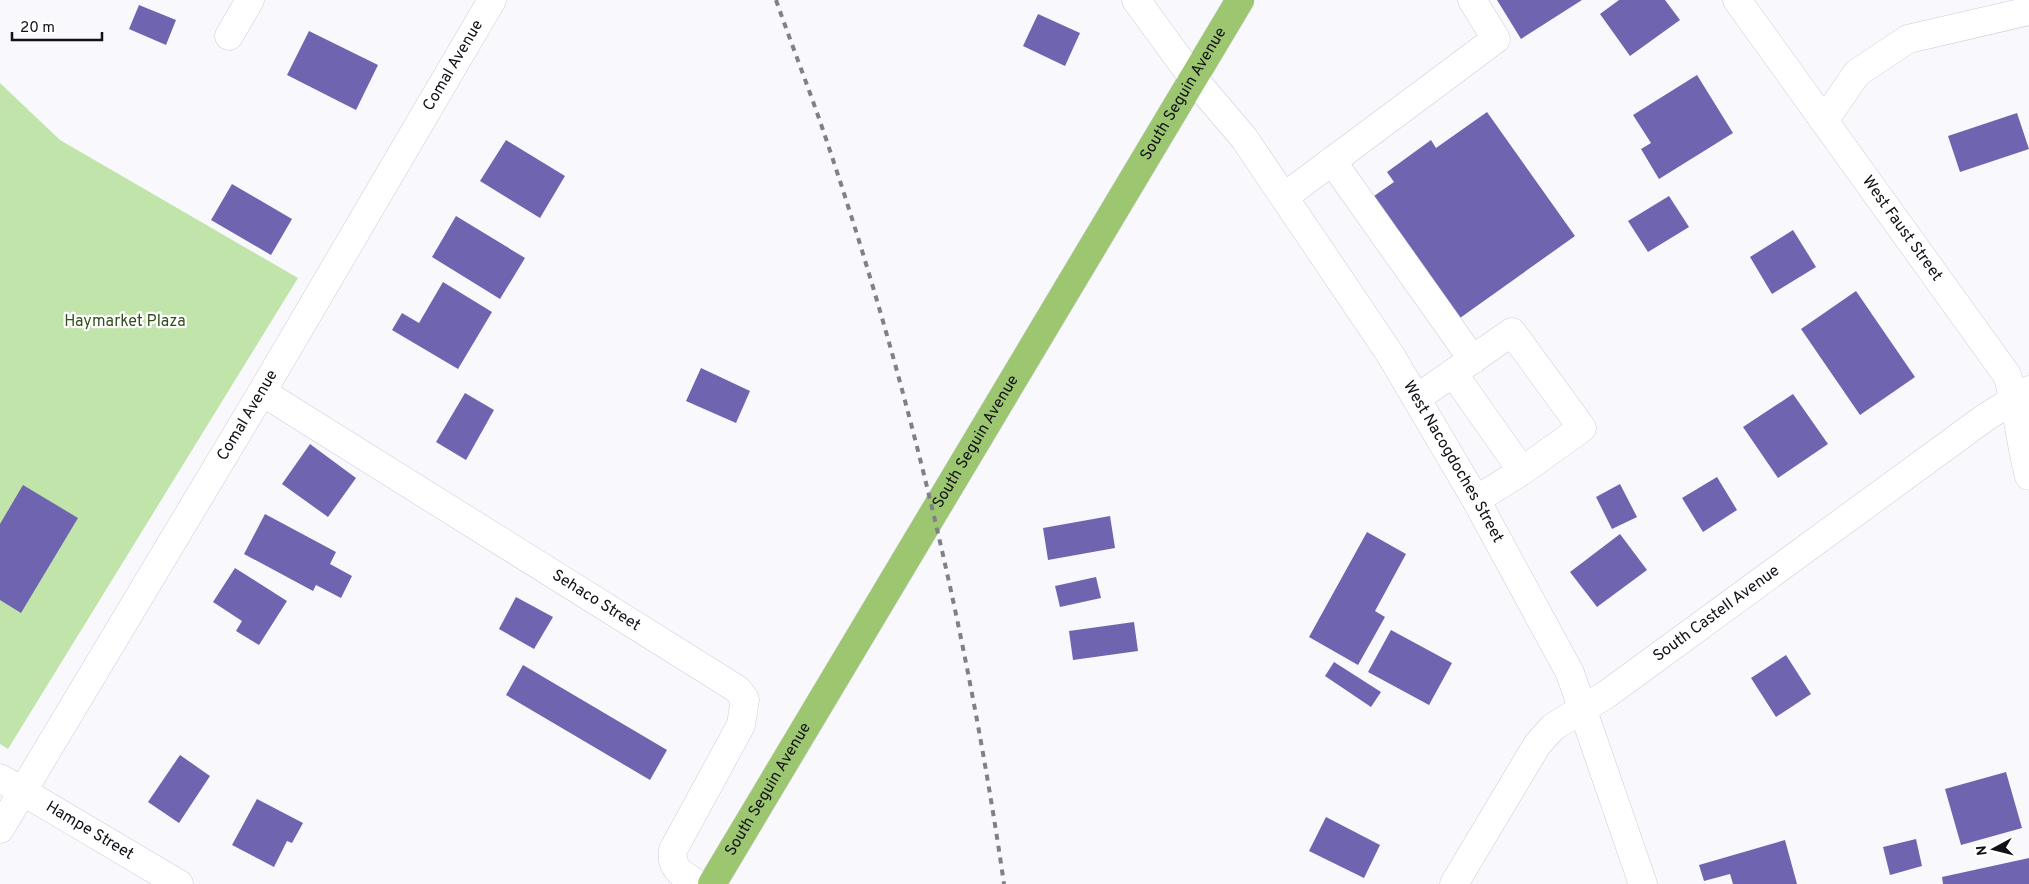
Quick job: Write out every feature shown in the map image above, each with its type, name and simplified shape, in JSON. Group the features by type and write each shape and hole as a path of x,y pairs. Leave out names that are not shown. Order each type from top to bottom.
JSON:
{"main road":[{"name":"South Seguin Avenue","path":"712,884 1240,0"}],"street":[{"path":"229,36 250,0"},
{"name":"Comal Avenue","path":"0,829 11,785 262,392 492,0"},
{"name":"West Nacogdoches Street","path":"1136,0 1193,78 1244,138 1390,354 1476,500 1570,672 1643,884"},
{"path":"1284,197 1496,39 1472,0"},
{"name":"West Faust Street","path":"1736,0 2022,395 2018,432 2029,476"},
{"path":"1824,121 1857,73 1908,39 2029,10"},
{"path":"1332,161 1463,367 1522,471"},
{"path":"1416,398 1512,332 1582,428 1522,471 1476,500"},
{"name":"Sehaco Street","path":"262,392 737,689 745,699 741,725 673,850 673,865 678,872 698,884"},
{"name":"South Castell Avenue","path":"1454,884 1537,745 1553,727 1582,709 1986,417 2022,395"},
{"name":"Hampe Street","path":"11,785 178,884"}],"green space":[{"name":"Haymarket Plaza","path":"0,83 60,140 298,278 8,749 0,744"}],"building":[{"path":"1497,0 1582,0 1521,39"},
{"path":"1619,0 1665,0 1680,20 1630,56 1600,14"},
{"path":"139,5 176,20 166,45 129,29"},
{"path":"1038,14 1080,33 1065,66 1023,46"},
{"path":"309,31 378,65 356,110 287,75"},
{"path":"1697,75 1733,133 1659,179 1641,149 1651,143 1633,115"},
{"path":"1487,112 1575,236 1460,318 1374,196 1394,182 1387,172 1431,140 1436,148"},
{"path":"2017,113 2029,149 1960,172 1948,136"},
{"path":"506,140 565,176 540,218 480,181"},
{"path":"232,184 292,219 271,255 211,220"},
{"path":"1669,196 1689,227 1648,252 1628,221"},
{"path":"456,216 525,258 500,299 432,257"},
{"path":"1793,230 1816,267 1772,294 1750,257"},
{"path":"443,282 492,312 458,369 392,330 402,313 419,323"},
{"path":"1856,291 1915,377 1860,415 1801,329"},
{"path":"701,368 750,391 736,423 686,401"},
{"path":"465,393 494,410 466,460 436,442"},
{"path":"1793,394 1828,444 1778,478 1743,427"},
{"path":"310,444 356,478 328,517 282,484"},
{"path":"1717,477 1737,510 1703,532 1682,498"},
{"path":"1620,484 1637,517 1612,529 1596,497"},
{"path":"23,485 78,518 21,613 0,600 0,524"},
{"path":"265,514 336,552 330,564 352,576 341,598 316,585 313,591 244,554"},
{"path":"1110,516 1115,548 1048,560 1043,528"},
{"path":"1367,532 1406,554 1375,611 1385,617 1358,665 1309,637"},
{"path":"1620,534 1647,570 1597,607 1570,572"},
{"path":"235,568 287,601 259,645 236,631 242,621 213,602"},
{"path":"1096,577 1101,598 1060,607 1055,586"},
{"path":"516,597 553,617 534,649 499,629"},
{"path":"1134,622 1138,651 1073,660 1069,631"},
{"path":"1391,630 1452,663 1429,705 1368,672"},
{"path":"1786,655 1811,694 1776,717 1751,678"},
{"path":"1334,662 1381,692 1371,707 1325,676"},
{"path":"523,665 667,750 650,780 506,695"},
{"path":"180,755 210,776 179,823 148,802"},
{"path":"2006,772 2022,828 1961,845 1945,789"},
{"path":"257,799 303,823 292,843 287,841 274,867 232,845"},
{"path":"1326,817 1380,845 1364,878 1309,851"},
{"path":"1916,839 1922,866 1890,875 1883,847"},
{"path":"1785,840 1797,884 1733,884 1730,874 1704,881 1699,865"},
{"path":"2029,858 2029,884 1943,884 1942,877"}],"railway":[{"path":"776,0 853,222 907,408 931,502 972,692 1004,884"}]}
